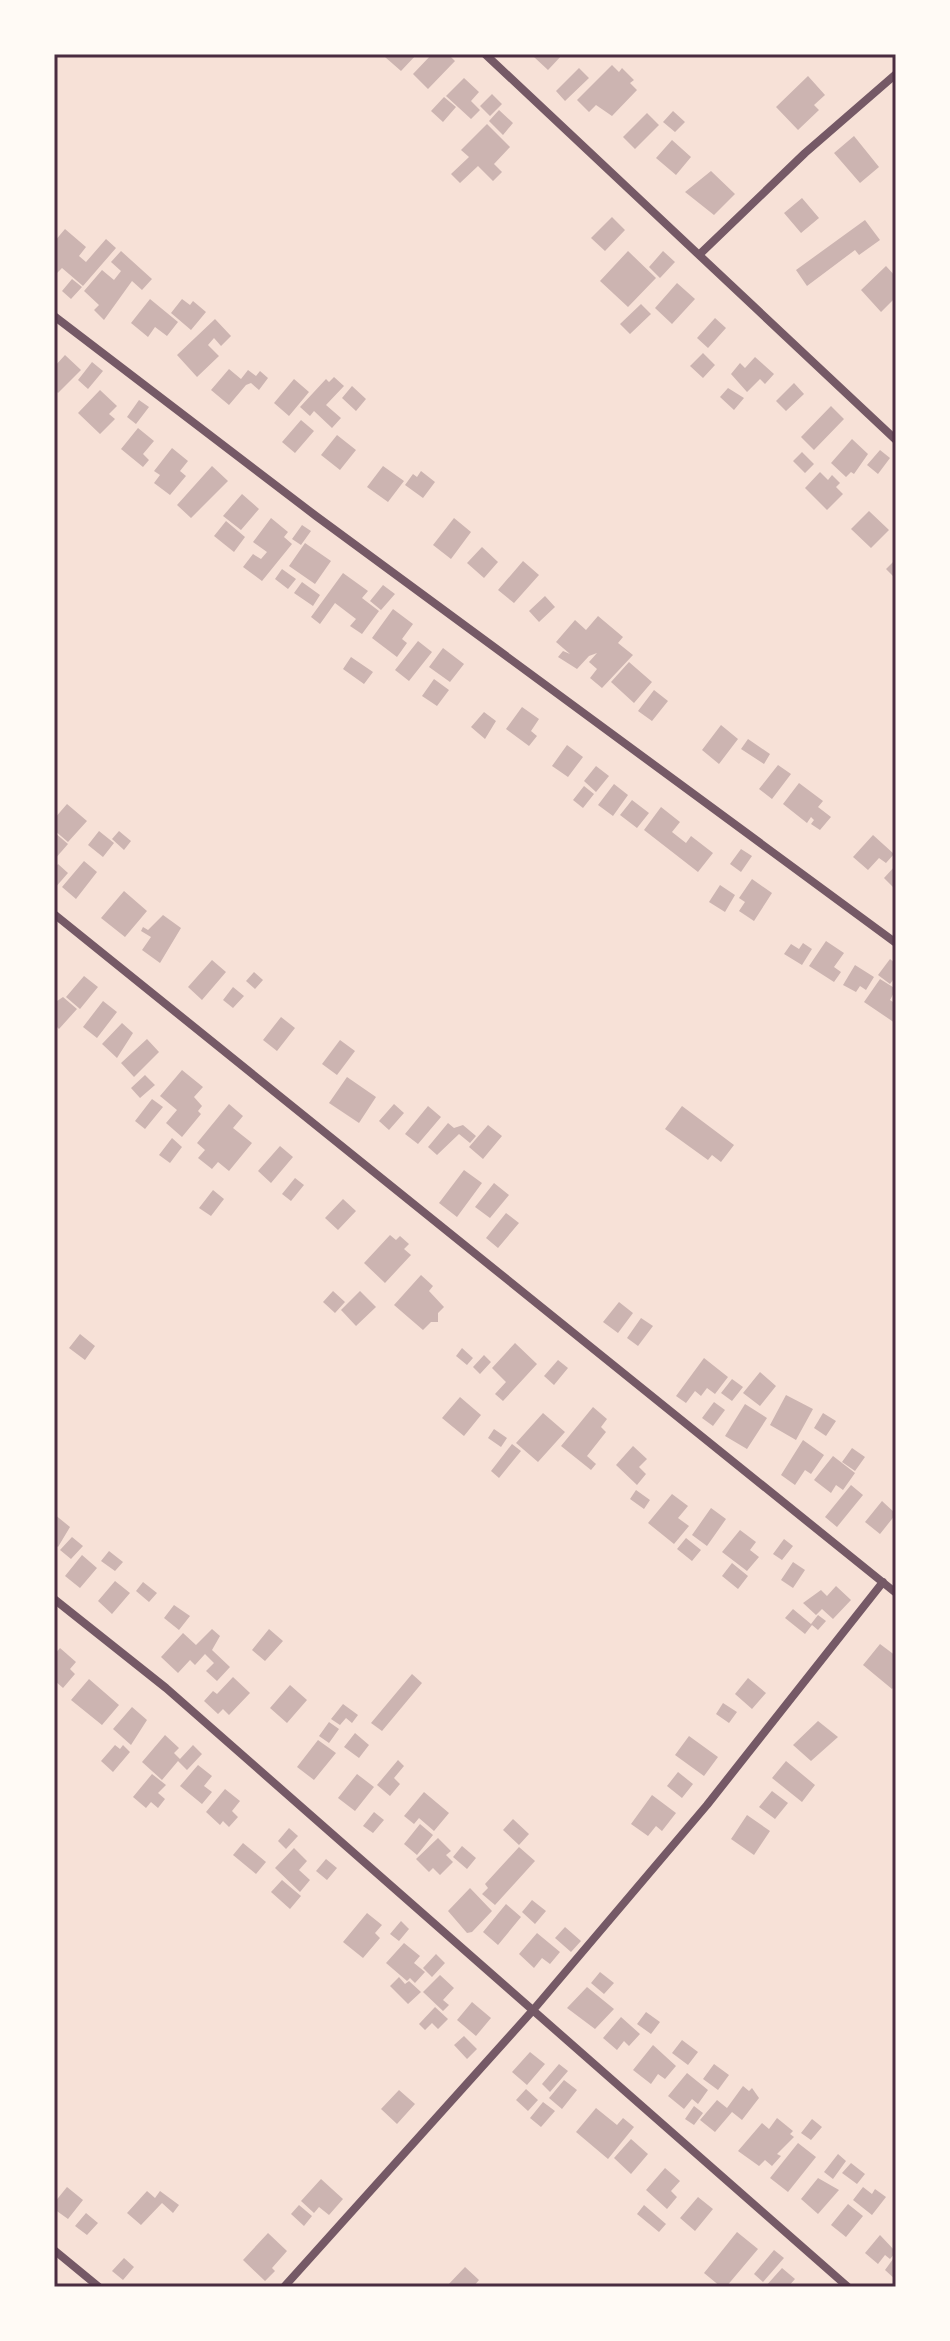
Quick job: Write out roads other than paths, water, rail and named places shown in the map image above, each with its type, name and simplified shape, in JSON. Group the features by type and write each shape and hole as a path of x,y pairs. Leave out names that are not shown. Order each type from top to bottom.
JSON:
{"street":[{"path":"485,54 896,440"},
{"path":"700,254 805,153 896,74"},
{"path":"54,316 316,516 896,943"},
{"path":"54,914 896,1593"},
{"path":"284,2287 534,2009 707,1805 883,1582"},
{"path":"54,1599 166,1688 848,2287"},
{"path":"54,2250 99,2287"}]}
